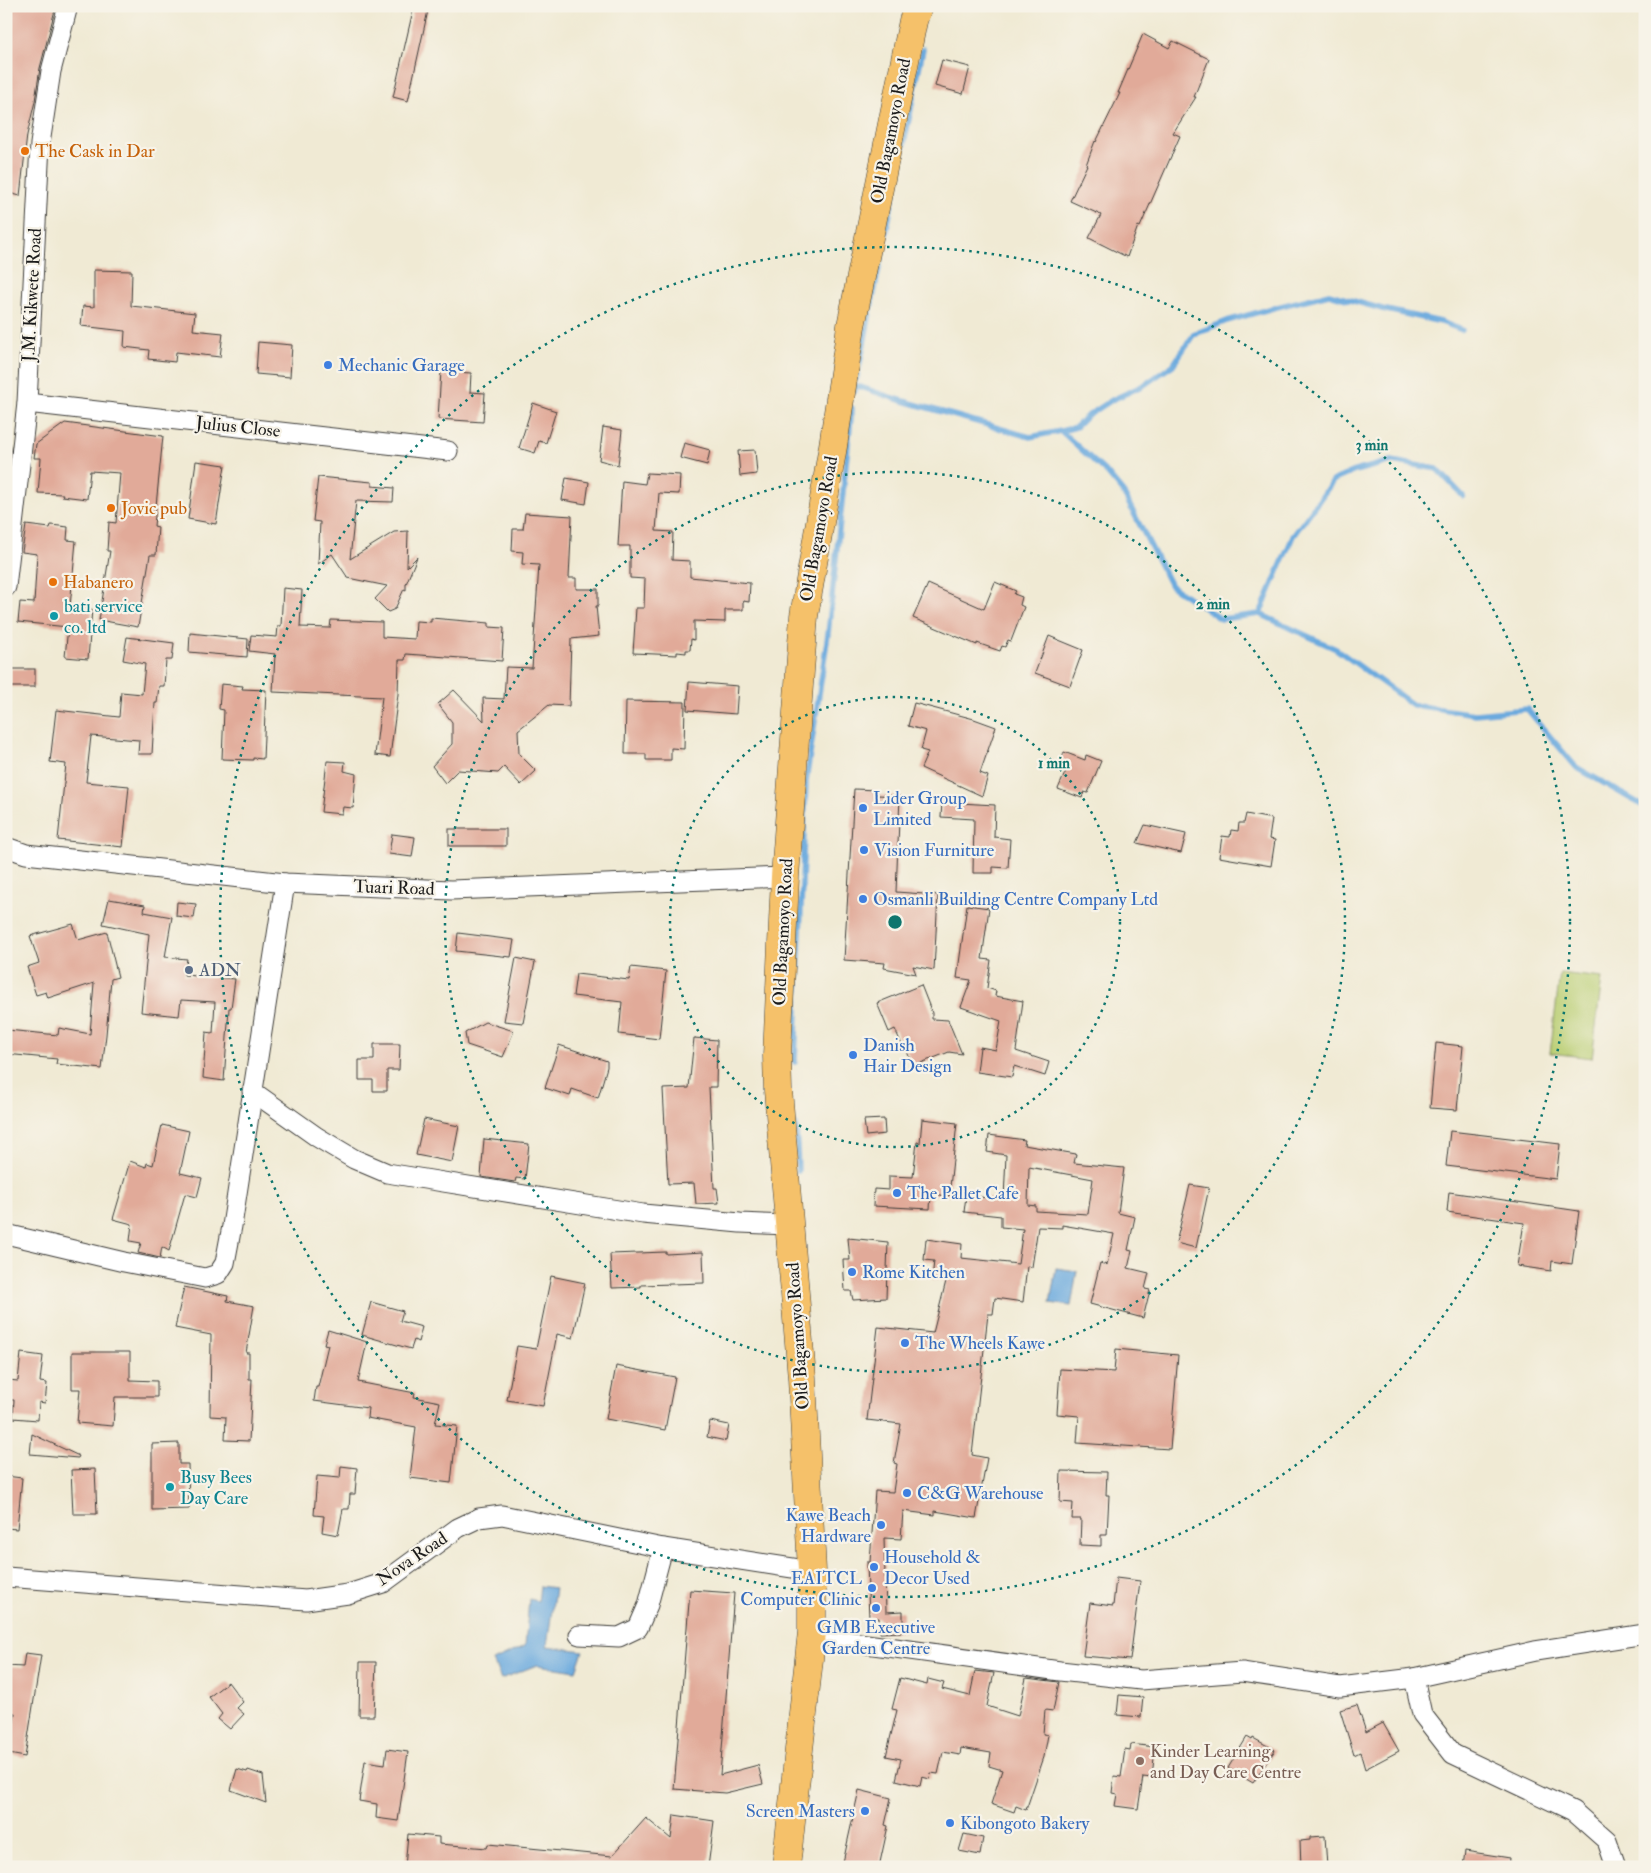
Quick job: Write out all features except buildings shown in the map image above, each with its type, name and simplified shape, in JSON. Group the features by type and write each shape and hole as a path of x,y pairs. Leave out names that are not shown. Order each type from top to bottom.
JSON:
{"main road":[{"name":"Old Bagamoyo Road","path":"786,1867 812,1632 812,1571 802,1378 778,1090 777,1056 785,877 804,616 851,326 913,21 918,6"}],"street":[{"name":"J.M. Kikwete Road","path":"6,586 27,403 40,144 51,71 68,6"},
{"name":"Julius Close","path":"27,403 448,451"},
{"name":"Tuari Road","path":"6,847 26,854 284,883 451,890 785,877"},
{"path":"6,1234 124,1262 205,1278 218,1274 225,1263 232,1226 284,883"},
{"path":"252,1091 354,1159 386,1173 643,1214 740,1223 788,1225"},
{"name":"Nova Road","path":"6,1576 306,1600 348,1594 384,1583 458,1528 479,1518 502,1515 663,1548 812,1571"},
{"path":"579,1635 619,1637 638,1628 648,1605 663,1548"},
{"path":"812,1632 845,1641 1051,1670 1142,1680 1242,1672 1340,1687 1414,1678 1535,1651 1645,1634"},
{"path":"1414,1678 1422,1714 1453,1754 1573,1811 1606,1842 1616,1867"}],"green space":[{"path":"1560,973 1602,978 1592,1058 1550,1053"}],"water":[{"path":"1056,1268 1077,1271 1071,1306 1050,1303"},
{"path":"540,1586 555,1588 547,1646 583,1651 576,1671 537,1665 501,1679 493,1661 525,1646 529,1599 538,1601"}],"waterway":[{"path":"857,378 923,49"},
{"path":"1061,431 1076,427 1086,417 1112,400 1144,385 1173,365 1194,334 1227,321 1273,308 1329,294 1382,309 1441,322 1462,330"},
{"path":"855,391 855,385 893,398 1030,437 1061,431 1108,474 1123,492 1171,586 1221,619 1260,614 1336,649 1413,705 1475,714 1527,709 1576,767 1645,807"},
{"path":"795,1062 806,781 828,634 852,408"},
{"path":"1260,614 1293,536 1334,480 1355,471 1392,461 1437,469 1463,496"},
{"path":"796,1125 798,1171"}],"place":[{"name":"The Cask in Dar","path":"25,151"},
{"name":"Mechanic Garage","path":"328,365"},
{"name":"Jovic pub","path":"111,508"},
{"name":"Habanero","path":"53,582"},
{"name":"bati service co. ltd","path":"54,616"},
{"name":"Lider Group Limited","path":"863,808"},
{"name":"Vision Furniture","path":"864,850"},
{"name":"Osmanli Building Centre Company Ltd","path":"863,899"},
{"name":"ADN","path":"189,970"},
{"name":"Danish Hair Design","path":"853,1055"},
{"name":"The Pallet Cafe","path":"897,1193"},
{"name":"Rome Kitchen","path":"852,1272"},
{"name":"The Wheels Kawe","path":"905,1343"},
{"name":"Busy Bees Day Care","path":"170,1487"},
{"name":"C&G Warehouse","path":"907,1493"},
{"name":"Kawe Beach Hardware","path":"881,1525"},
{"name":"Household & Decor Used","path":"874,1567"},
{"name":"EAITCL Computer Clinic","path":"872,1588"},
{"name":"GMB Executive Garden Centre","path":"876,1608"},
{"name":"Kinder Learning and Day Care Centre","path":"1140,1761"},
{"name":"Screen Masters","path":"865,1811"},
{"name":"Kibongoto Bakery","path":"950,1823"}]}
